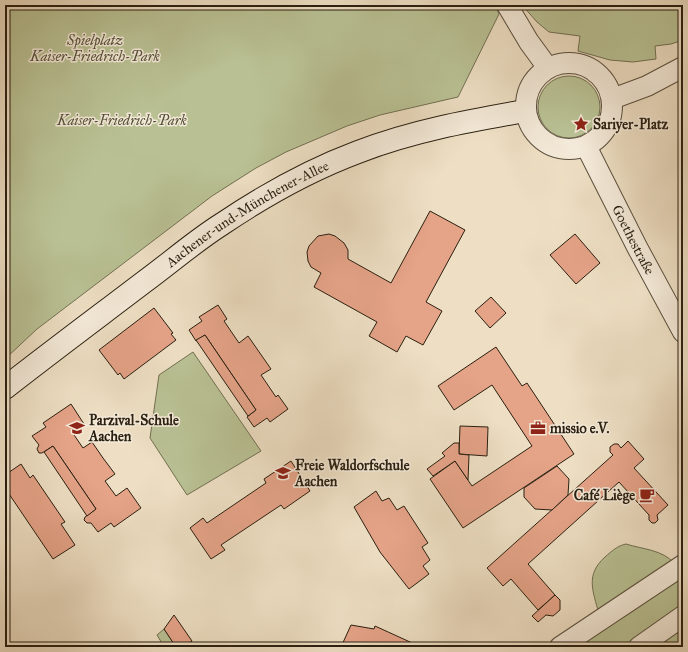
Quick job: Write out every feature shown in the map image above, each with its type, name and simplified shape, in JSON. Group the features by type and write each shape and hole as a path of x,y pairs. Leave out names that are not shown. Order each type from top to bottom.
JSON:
{"street":[{"path":"507,5 529,42 548,68"},
{"path":"562,63 577,63 585,65 598,73 607,85 612,99 612,112 608,126 599,138 586,146 576,149 561,149 552,146 539,138 530,126 525,111 526,99 531,85 536,77 548,68 562,63"},
{"path":"612,99 647,86 683,67"},
{"name":"Aachener-und-Münchener-Allee","path":"5,388 75,333 220,224 304,175 357,152 410,135 437,128 525,111"},
{"name":"Goethestraße","path":"586,146 637,247 683,332"},
{"path":"560,647 683,565"},
{"path":"639,647 683,616"}],"green space":[{"name":"Kaiser-Friedrich-Park","path":"5,5 495,5 499,14 458,97 380,115 347,126 286,152 256,168 212,196 37,329 5,359"},
{"path":"522,5 683,5 683,23 678,25 683,35 683,40 671,44 655,46 656,59 633,62 610,60 578,51 580,36 549,32 537,22"},
{"path":"563,76 575,76 591,85 598,95 600,107 598,119 591,129 575,138 563,138 552,133 543,124 538,113 538,101 543,90 552,81"},
{"path":"193,352 261,451 187,495 150,438 159,375"},
{"path":"626,544 652,550 664,555 674,563 599,614 592,584 595,570 605,557 617,547"},
{"path":"683,566 683,611 630,647 567,647"},
{"path":"683,625 683,647 650,647"},
{"path":"164,629 176,647 160,647 163,645 157,635"}],"building":[{"path":"430,211 465,230 426,302 442,311 423,345 406,336 397,352 369,336 377,322 314,287 321,273 311,267 308,261 307,252 309,246 318,236 329,234 335,236 344,243 348,250 348,259 391,283"},
{"path":"575,234 600,263 576,284 550,255"},
{"path":"491,297 506,313 490,328 475,311"},
{"path":"218,305 227,319 224,321 239,343 248,336 271,369 261,375 276,397 278,395 288,409 270,422 267,418 254,427 247,417 256,410 205,335 196,341 189,330 202,321 199,317"},
{"path":"154,308 173,333 171,334 176,340 124,379 120,373 118,375 99,350"},
{"path":"205,335 256,410 248,416 196,340"},
{"name":"missio e.V.","path":"496,347 522,386 527,383 574,454 463,528 430,479 455,461 472,486 532,446 492,385 454,410 438,386"},
{"path":"71,404 84,424 72,432 83,448 92,442 115,474 105,481 116,496 127,488 141,508 114,527 111,523 98,532 91,523 87,523 84,520 85,517 96,509 53,446 42,453 39,453 37,449 39,445 32,436 46,427 43,423"},
{"path":"460,426 488,427 487,456 459,454"},
{"path":"628,441 644,459 634,468 668,505 657,515 658,520 655,523 652,523 649,520 649,515 619,482 528,564 555,595 538,610 511,579 503,586 487,568 613,455 610,452 610,447 614,444 618,444 621,448"},
{"path":"454,443 459,443 459,454 469,455 468,480 455,461 433,476 427,469 445,456 442,453"},
{"path":"53,446 96,509 87,516 44,452"},
{"path":"291,461 310,491 284,509 281,505 221,545 225,550 211,559 190,528 203,518 207,523 266,483 264,479"},
{"path":"21,464 30,478 33,475 65,522 61,524 75,545 53,559 5,488 5,475"},
{"path":"557,466 569,479 568,495 552,510 535,509 524,497 524,488"},
{"path":"376,491 382,501 389,498 397,510 404,506 428,543 422,547 430,560 423,566 429,574 409,589 380,552 354,507"},
{"path":"555,595 560,600 560,610 553,616 546,615 538,622 532,616"},
{"path":"174,615 192,641 182,647 176,647 164,629"},
{"path":"351,625 374,629 375,626 421,647 341,647"}],"place":[{"name":"Sariyer-Platz","path":"581,124"},
{"name":"Parzival-Schule Aachen","path":"77,428"},
{"name":"missio e.V.","path":"538,428"},
{"name":"Freie Waldorfschule Aachen","path":"283,473"},
{"name":"Café Liège","path":"647,495"}],"park label":[{"name":"Spielplatz Kaiser-Friedrich-Park","path":"95,48"}]}
